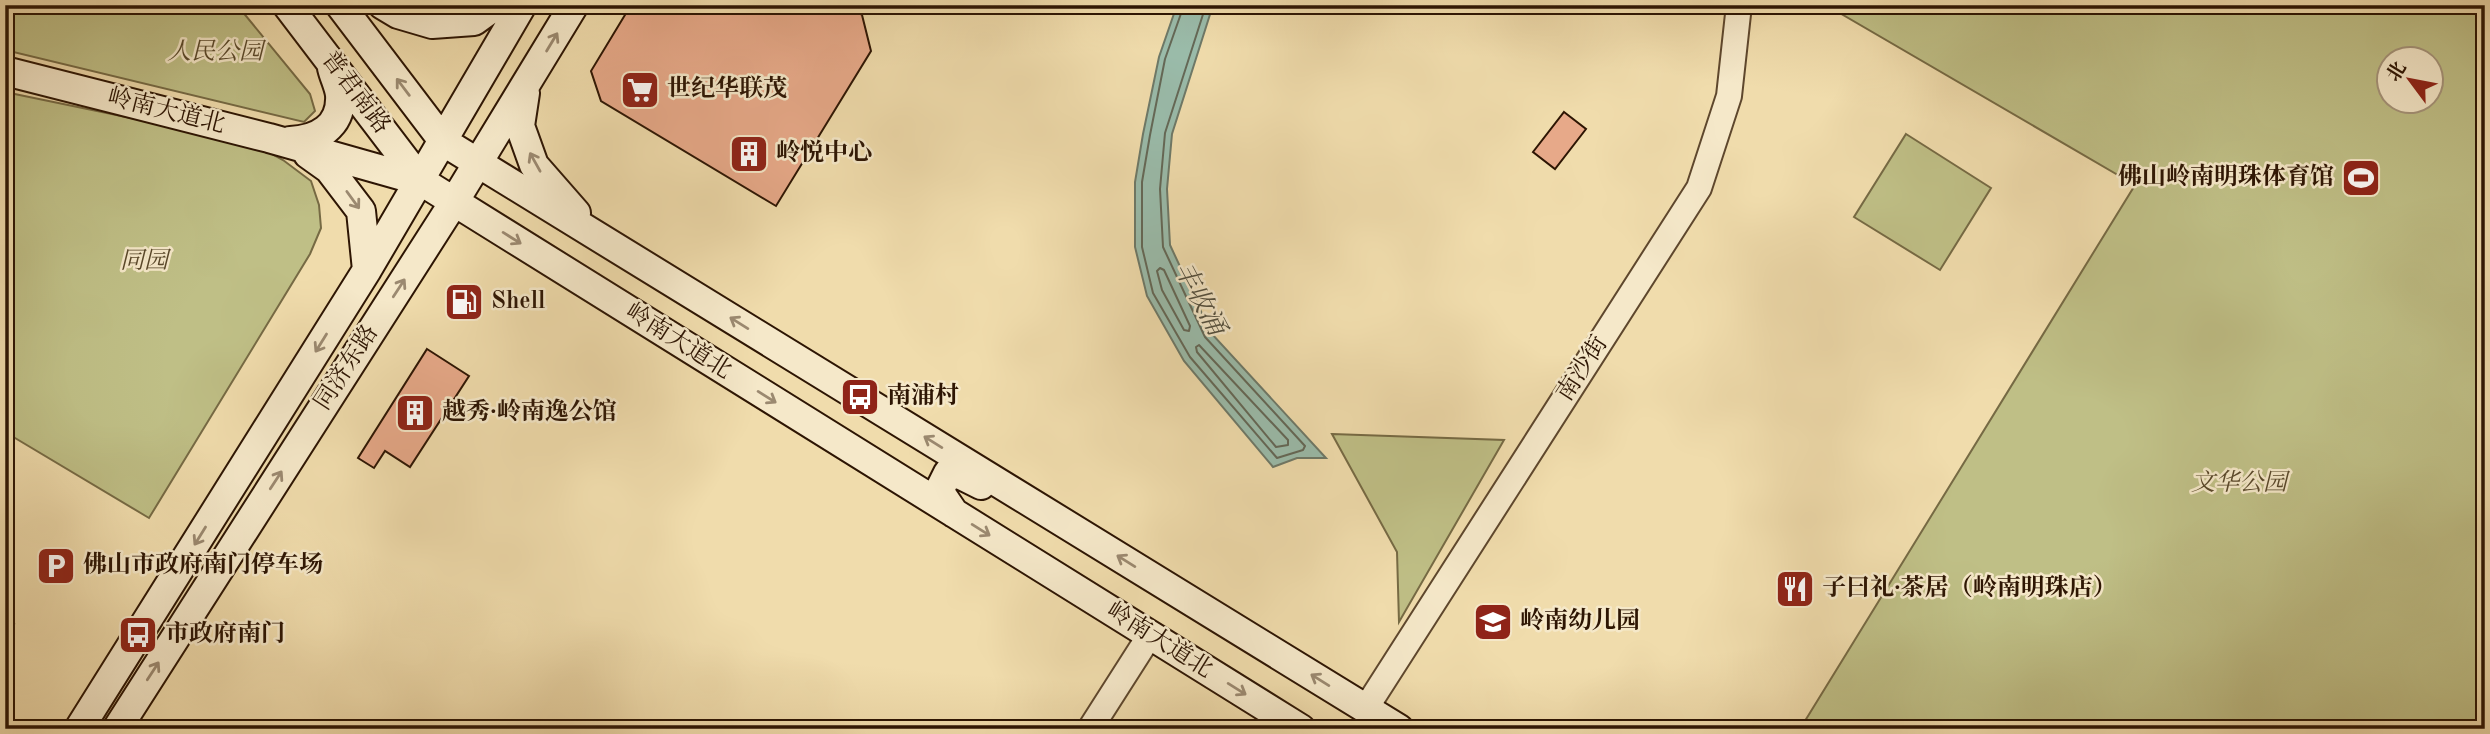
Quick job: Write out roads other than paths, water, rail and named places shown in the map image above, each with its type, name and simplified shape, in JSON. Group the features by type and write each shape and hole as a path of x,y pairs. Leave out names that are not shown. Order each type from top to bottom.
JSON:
{"main road":[{"name":"普君南路","path":"287,5 421,181"},
{"name":"普君南路","path":"340,5 444,142"},
{"path":"383,5 398,14 432,24 474,21 496,5"},
{"name":"同济东路","path":"79,729 367,270 522,5"},
{"name":"同济东路","path":"117,729 454,202 575,5"},
{"path":"283,142 311,138 326,132 333,122 338,111 340,94 329,58"},
{"name":"岭南大道北","path":"5,71 283,142 421,181 1301,729"},
{"path":"526,85 520,126 534,164 594,233"},
{"path":"283,142 329,169 361,211 367,270"},
{"name":"岭南大道北","path":"444,142 1399,729"},
{"path":"954,513 939,491 948,473 973,481 1023,512 1056,518"}],"street":[{"name":"南沙街","path":"1366,708 1699,188 1729,96 1739,5"},
{"path":"1090,729 1150,635"}],"water":[{"path":"1177,5 1213,5 1172,134 1167,189 1170,245 1211,333 1326,458 1297,458 1273,467 1184,361 1147,296 1135,247 1135,182 1159,57"}],"place":[{"name":"世纪华联茂","path":"640,90"},
{"name":"岭悦中心","path":"749,154"},
{"name":"佛山岭南明珠体育馆","path":"2361,178"},
{"name":"Shell","path":"464,302"},
{"name":"南浦村","path":"860,397"},
{"name":"越秀·岭南逸公馆","path":"415,413"},
{"name":"佛山市政府南门停车场","path":"56,566"},
{"name":"子曰礼·茶居（岭南明珠店）","path":"1795,589"},
{"name":"岭南幼儿园","path":"1493,622"},
{"name":"市政府南门","path":"138,635"}],"park label":[{"name":"人民公园","path":"215,53"},
{"name":"同园","path":"144,262"},
{"name":"文华公园","path":"2239,484"}],"water label":[{"name":"丰收涌","path":"1199,299"}]}
